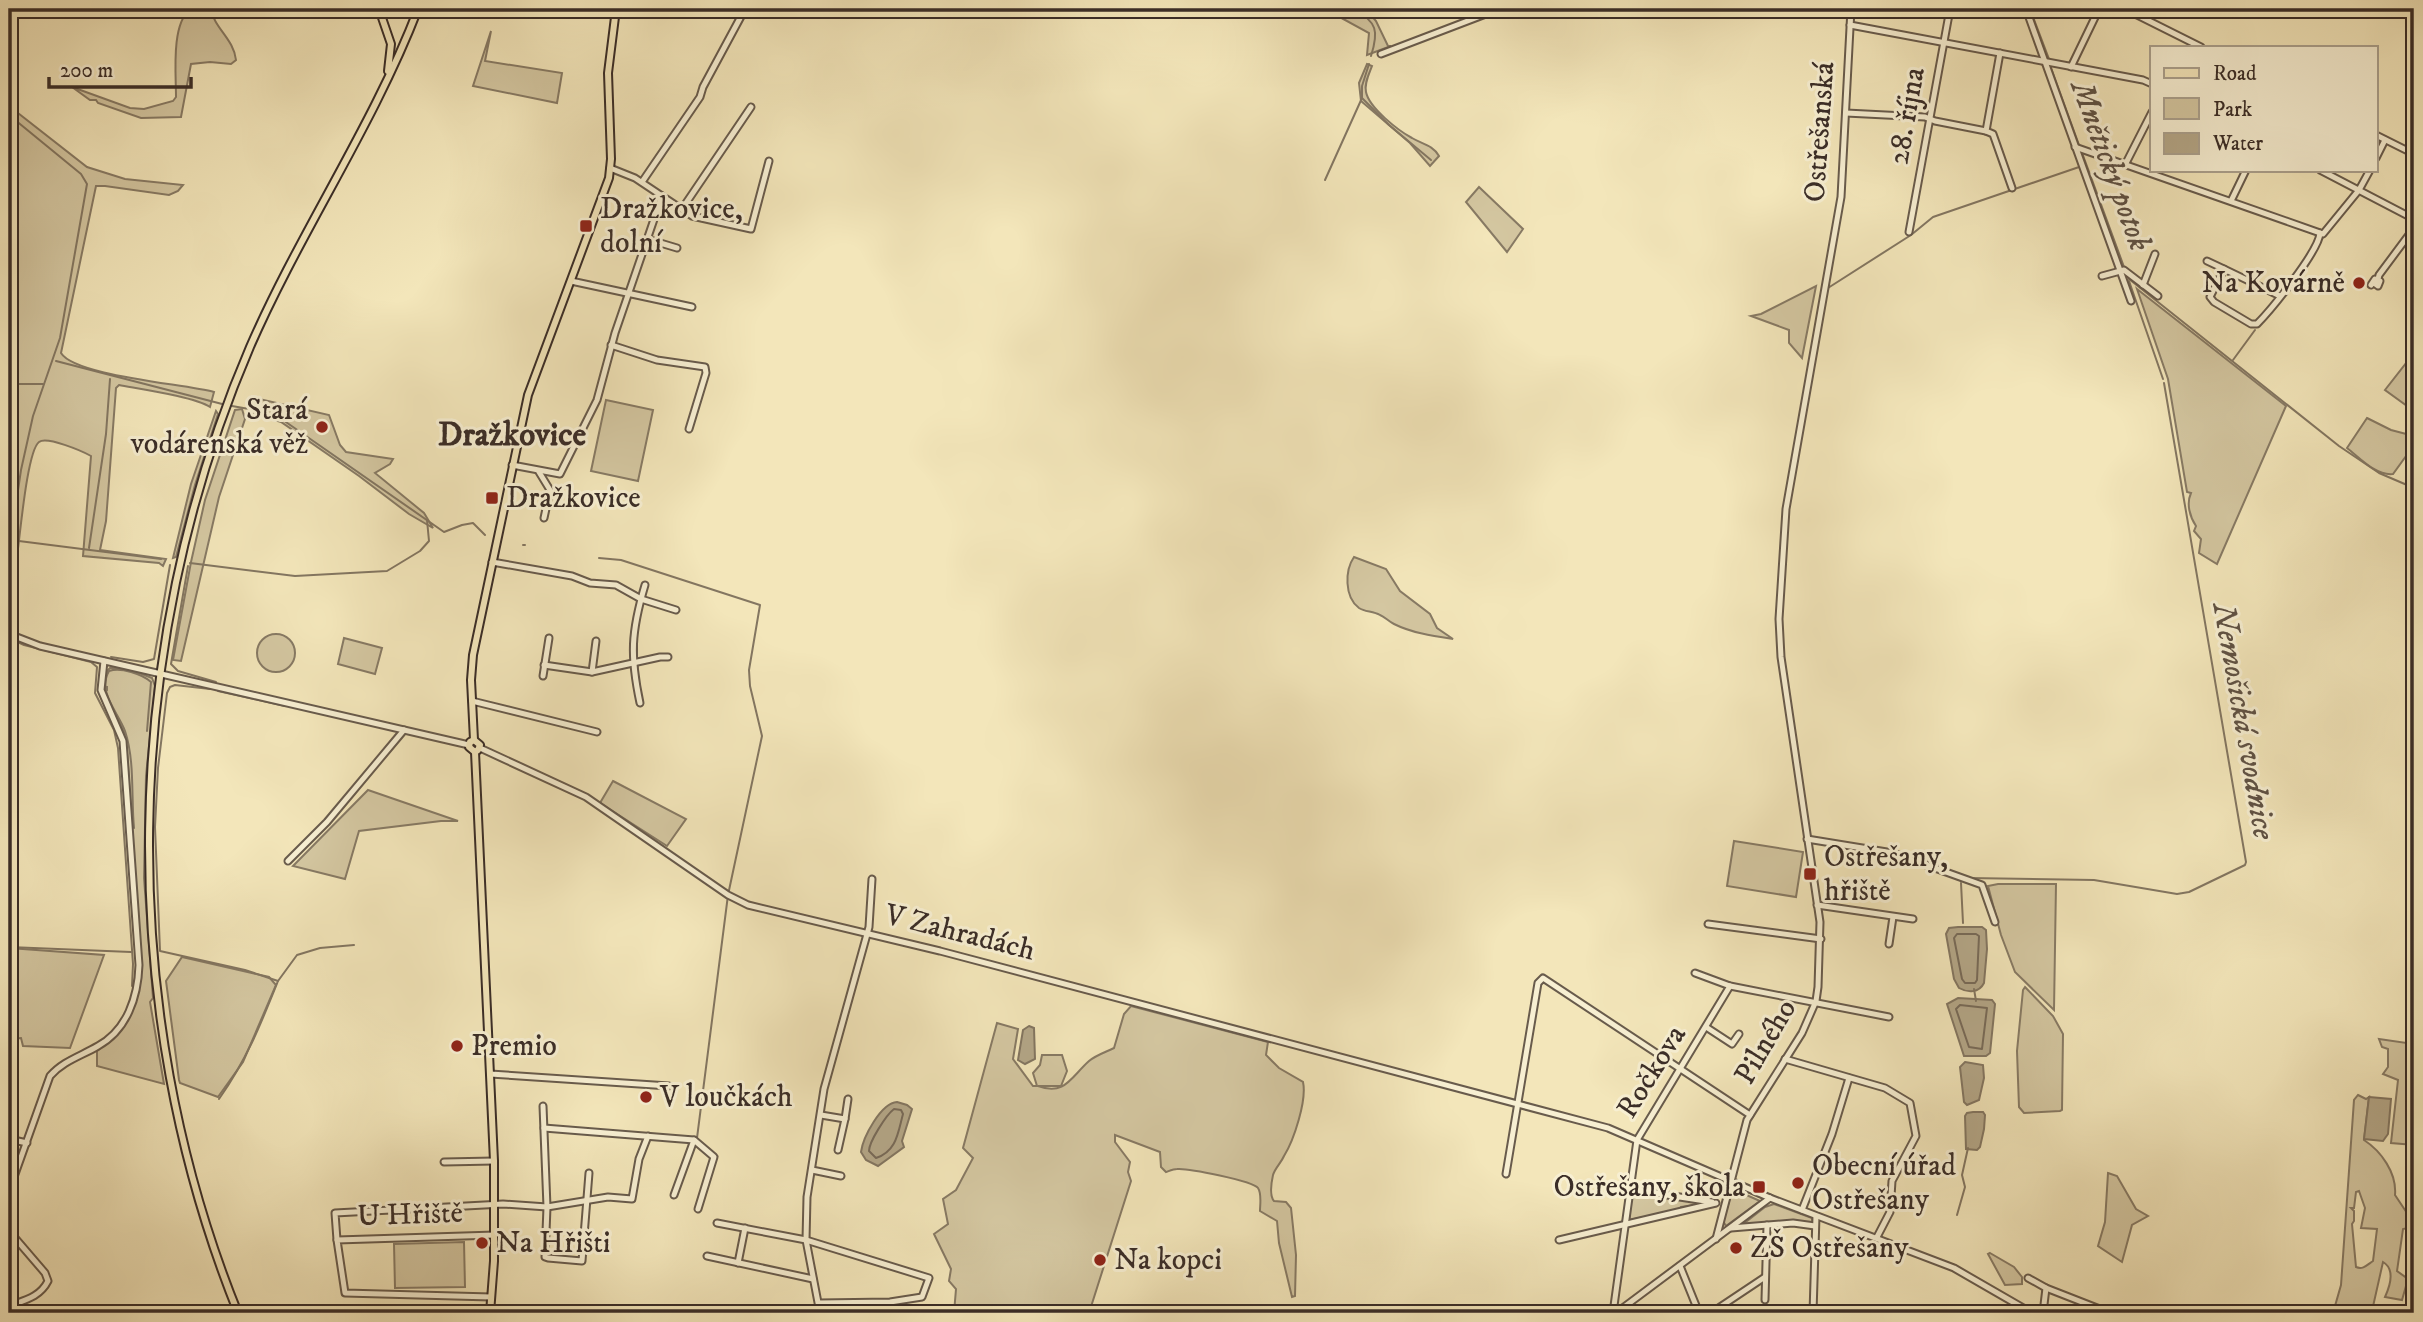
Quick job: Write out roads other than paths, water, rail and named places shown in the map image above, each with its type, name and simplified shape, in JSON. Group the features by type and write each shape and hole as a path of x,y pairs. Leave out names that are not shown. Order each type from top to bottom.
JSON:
{"main road":[{"path":"379,9 391,49 390,64 382,90"},
{"path":"239,1313 199,1198 176,1107 160,1016 153,955 149,808 162,674 181,560 224,413 275,292 382,90 418,9"},
{"path":"489,1313 495,1235 494,1161 477,750 479,742 471,742 473,655 528,395 605,189 610,168 607,82 616,9"}],"street":[{"path":"642,182 701,97 703,87 745,9"},
{"path":"1381,54 1499,9"},
{"name":"Ostřešanská","path":"1807,839 1781,657 1779,619 1786,502 1842,190 1851,9"},
{"name":"28. října","path":"1909,232 1950,9"},
{"path":"2025,9 2048,62 2131,301"},
{"path":"2070,67 2099,9"},
{"path":"2125,9 2199,46"},
{"path":"1850,25 2150,83"},
{"path":"2186,46 2188,41"},
{"path":"1986,131 2000,54"},
{"path":"682,209 751,107"},
{"path":"1846,113 1930,119 1993,134 2012,188"},
{"path":"2126,163 2150,116"},
{"path":"2378,136 2414,154"},
{"path":"2378,154 2385,140"},
{"path":"2078,147 2150,172"},
{"path":"610,168 642,182 692,216 751,229 769,162"},
{"path":"2151,172 2320,233 2327,232 2359,190 2369,172"},
{"path":"2231,201 2245,172"},
{"path":"2324,172 2414,219"},
{"path":"512,465 560,474 595,405 627,294 663,196"},
{"path":"2374,282 2414,228"},
{"path":"2224,269 2210,299 2251,324 2259,323 2316,248 2320,233"},
{"path":"647,239 677,248"},
{"path":"2143,285 2155,254"},
{"path":"2207,261 2280,296"},
{"path":"2102,276 2120,270 2158,296"},
{"path":"571,281 692,307"},
{"path":"611,345 657,360 705,368 706,373 689,429"},
{"path":"539,472 550,490 544,518"},
{"path":"492,562 572,576 590,583 616,585 641,599 676,610"},
{"path":"640,703 632,663 633,633 645,585"},
{"path":"9,634 40,646 104,661 404,730 471,742"},
{"path":"543,676 549,638"},
{"path":"592,672 596,641"},
{"path":"544,665 592,672 668,657"},
{"path":"9,1191 50,1076 60,1066 111,1037 131,1008 137,987 138,965 124,751 121,734 100,690 104,661"},
{"path":"472,701 597,732"},
{"path":"288,862 327,822 404,730"},
{"name":"V Zahradách","path":"477,750 586,797 728,895 764,909 867,933 1608,1128 1770,1198 1954,1268 2032,1313"},
{"path":"1807,839 1893,853 1982,885 1995,922"},
{"name":"Pilného","path":"1716,1239 1750,1115 1802,1033 1816,1001 1821,939 1807,839"},
{"path":"1941,881 1944,872"},
{"path":"820,1313 806,1240 807,1197 824,1089 867,933 872,879"},
{"path":"1817,905 1913,919"},
{"path":"1889,944 1893,916"},
{"path":"1708,924 1821,939"},
{"path":"1695,973 1730,986 1889,1017"},
{"path":"1506,1174 1538,983 1543,978 1750,1115"},
{"name":"Ročkova","path":"1615,1313 1628,1189 1637,1140 1730,986"},
{"path":"1706,1027 1732,1044 1739,1034"},
{"path":"1785,1059 1885,1088 1910,1103 1916,1131 1892,1181 1890,1212 1877,1237"},
{"path":"490,1074 669,1086"},
{"path":"1801,1210 1832,1134 1849,1078"},
{"path":"838,1150 848,1099"},
{"path":"543,1106 547,1207 545,1257 582,1261 589,1173"},
{"path":"821,1115 845,1119"},
{"path":"544,1128 694,1140 714,1157 698,1209"},
{"path":"337,1240 335,1213 495,1205 547,1207 608,1197 632,1199 639,1160 648,1136"},
{"path":"9,1139 27,1143"},
{"path":"674,1195 694,1140"},
{"path":"443,1162 494,1161"},
{"path":"812,1170 841,1176"},
{"path":"1628,1189 1724,1204"},
{"path":"1615,1313 1770,1198"},
{"path":"1559,1240 1716,1203"},
{"path":"1813,1313 1816,1216"},
{"path":"717,1223 806,1240 938,1281"},
{"path":"1730,1228 1793,1223 1815,1226"},
{"path":"1765,1300 1766,1225"},
{"path":"738,1263 745,1228"},
{"path":"9,1231 45,1273 48,1281 34,1296 9,1306"},
{"name":"U Hřiště","path":"491,1297 345,1293 337,1240 495,1235"},
{"path":"707,1256 813,1279"},
{"path":"1680,1266 1699,1313"},
{"path":"1711,1313 1765,1277"},
{"path":"819,1303 890,1302 922,1297 929,1278"},
{"path":"2028,1278 2046,1288 2110,1313"},
{"path":"2043,1313 2046,1288"}],"water":[{"path":"1982,927 1986,930 1984,983 1976,990 1966,991 1959,988 1954,979 1946,934 1949,928"},
{"path":"1958,998 1992,1000 1995,1004 1990,1053 1986,1056 1964,1056 1947,1004"},
{"path":"1029,1026 1034,1028 1035,1059 1025,1064 1018,1060 1023,1030"},
{"path":"1965,1062 1983,1065 1984,1078 1979,1100 1967,1105 1964,1102 1960,1067"},
{"path":"2369,1097 2391,1099 2388,1134 2383,1141 2364,1139"},
{"path":"897,1102 912,1109 902,1141 904,1147 878,1166 866,1160 861,1152 862,1146 879,1114"},
{"path":"1973,1112 1983,1112 1985,1115 1980,1147 1977,1150 1966,1149 1965,1116"}],"waterway":[{"path":"1354,9 1367,18 1374,28 1375,40 1371,56"},
{"name":"Mnětický potok","path":"2030,9 2049,59"},
{"path":"1325,180 1362,98 1362,86 1369,64"},
{"name":"Mnětický potok","path":"2050,65 2079,145"},
{"path":"1362,98 1431,160"},
{"path":"9,115 81,174 87,184 60,338 33,416 21,470 9,551"},
{"name":"Mnětický potok","path":"2081,150 2124,267"},
{"path":"1828,288 1911,235 1933,217 2082,166"},
{"name":"Mnětický potok","path":"2127,275 2339,446 2379,473 2414,488"},
{"name":"Nemošická svodnice","path":"2129,281 2163,379"},
{"path":"2233,360 2255,330"},
{"path":"56,361 226,405"},
{"path":"89,548 106,434 110,379"},
{"name":"Nemošická svodnice","path":"1968,878 2094,880 2177,894 2189,892 2245,865 2164,383"},
{"path":"9,384 43,384"},
{"path":"232,406 283,420 444,532 473,523 485,535"},
{"path":"190,563 295,576 387,571 420,551 429,541 427,520"},
{"path":"11,540 161,559"},
{"path":"599,558 621,560 760,605 749,670 750,686 762,736 728,895 697,1138"},
{"path":"111,657 143,662 154,659 170,565"},
{"path":"188,566 171,664 178,671 216,682"},
{"path":"9,638 24,645 91,662 97,667 95,693 114,730 118,748 133,964 132,986"},
{"path":"134,828 130,754 125,731 105,687 109,671 131,672 151,682 147,731"},
{"path":"210,689 175,685 170,687 167,693 158,768 155,827 160,951 245,970 278,981 259,1028 219,1099"},
{"path":"218,691 285,706"},
{"name":"Nemošická svodnice","path":"1961,883 1963,923"},
{"path":"278,981 297,955 320,948 354,945"},
{"path":"9,947 131,952"},
{"name":"Nemošická svodnice","path":"1974,989 1976,1001"},
{"path":"9,1069 13,1078"},
{"name":"Nemošická svodnice","path":"1957,1215 1965,1187 1962,1175 1968,1148"},
{"path":"9,1182 20,1152"}],"place":[{"name":"Dražkovice, dolní","path":"586,226"},
{"name":"Na Kovárně","path":"2359,283"},
{"name":"Stará vodárenská věž","path":"322,427"},
{"name":"Dražkovice","path":"492,498"},
{"name":"Ostřešany, hřiště","path":"1810,874"},
{"name":"Premio","path":"457,1046"},
{"name":"V loučkách","path":"646,1097"},
{"name":"Obecní úřad Ostřešany","path":"1798,1183"},
{"name":"Ostřešany, škola","path":"1759,1187"},
{"name":"Na Hřišti","path":"482,1243"},
{"name":"ZŠ Ostřešany","path":"1736,1248"},
{"name":"Na kopci","path":"1100,1260"}],"district":[{"name":"Dražkovice","path":"512,435"}]}
